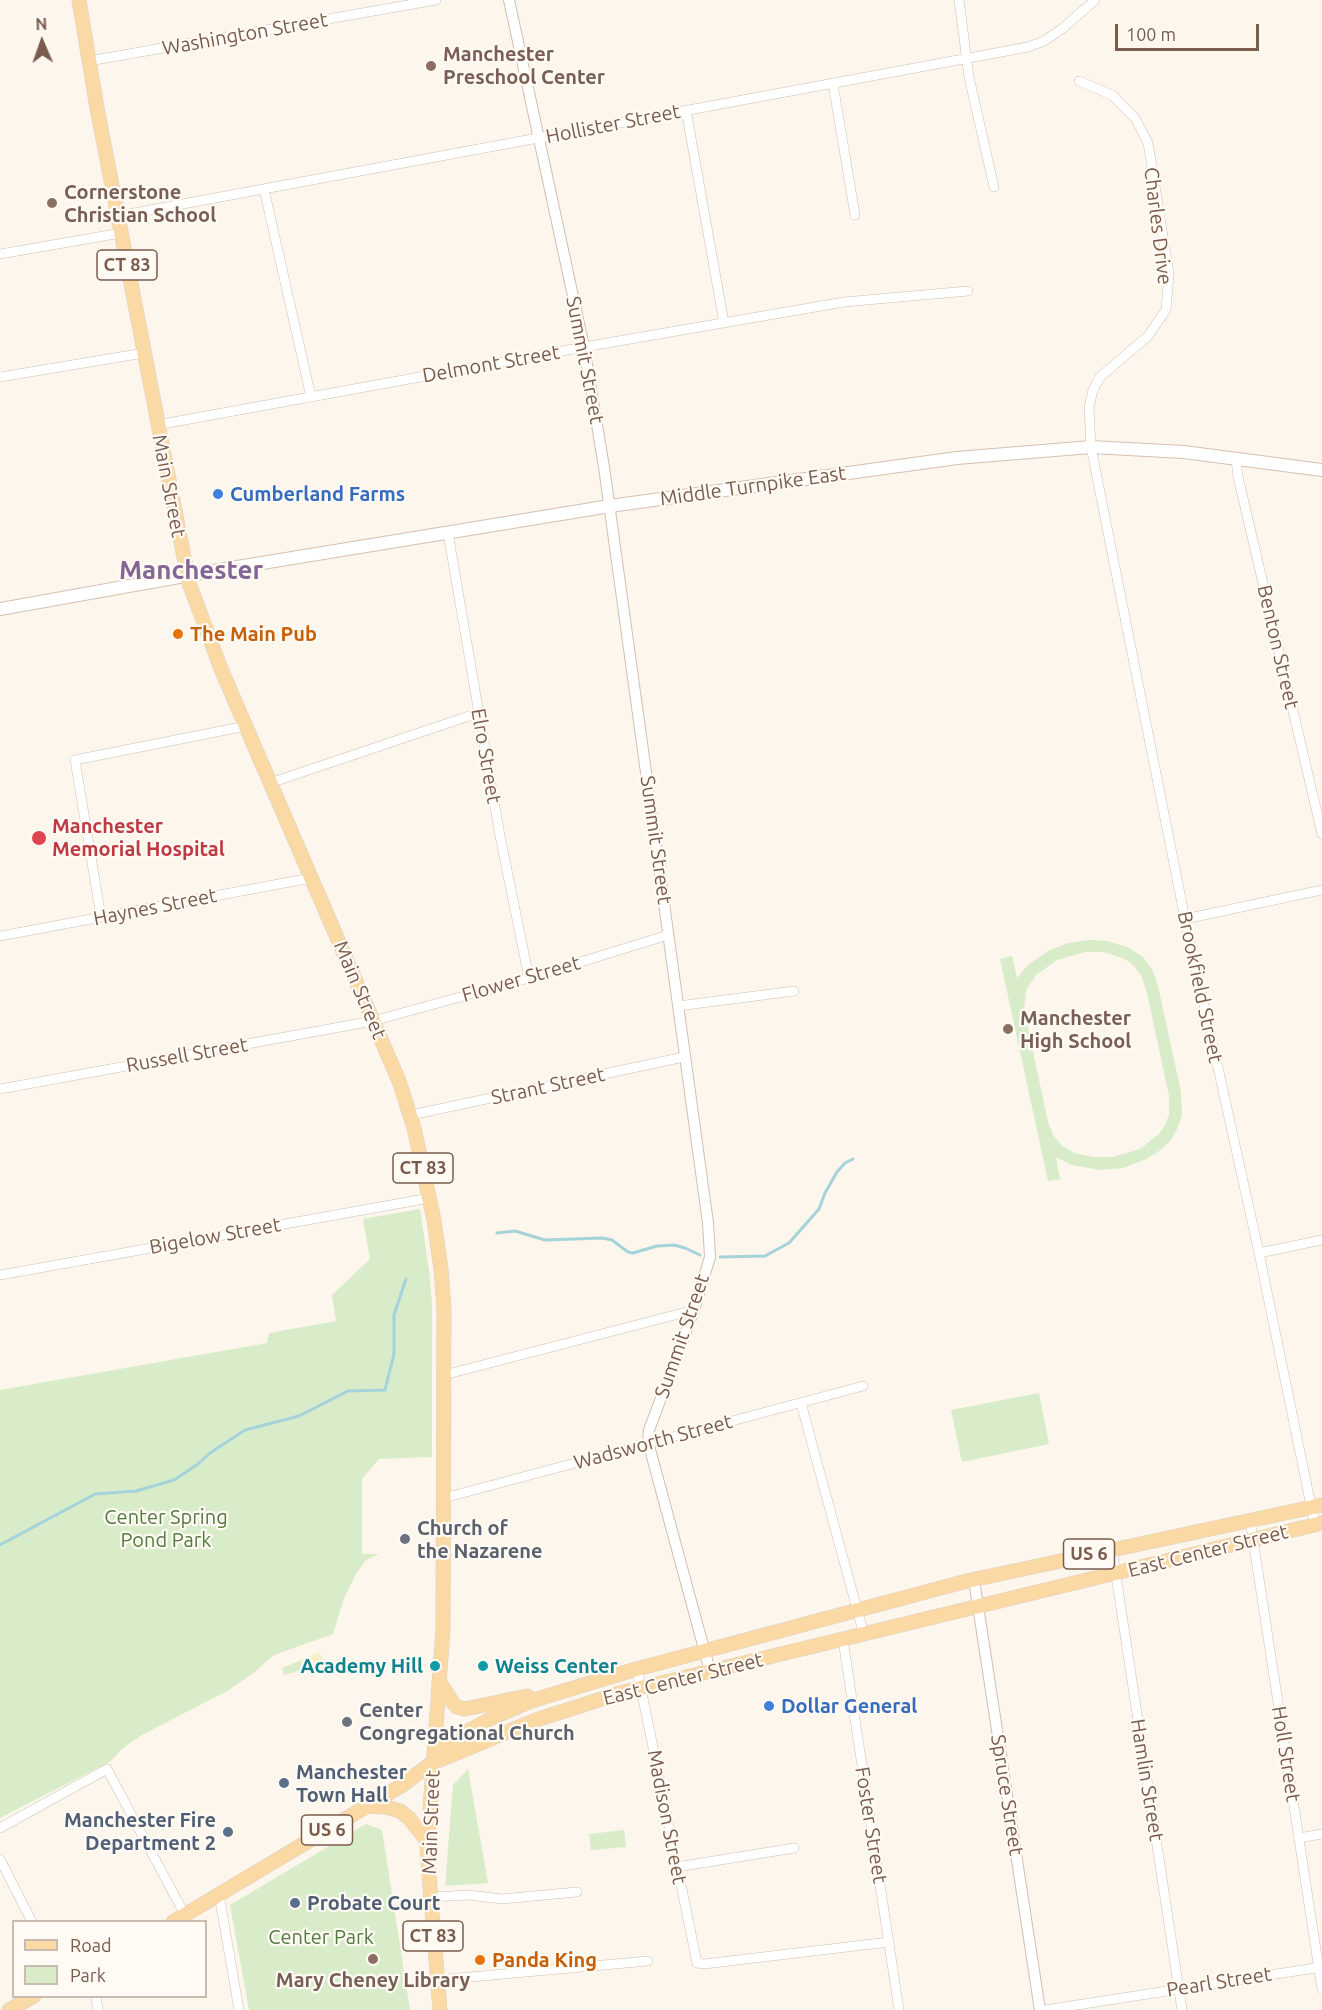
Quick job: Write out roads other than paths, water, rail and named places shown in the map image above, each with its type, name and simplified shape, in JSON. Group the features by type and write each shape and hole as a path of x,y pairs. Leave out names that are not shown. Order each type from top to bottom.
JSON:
{"main road":[{"name":"Main Street","path":"79,0 187,576 203,624 411,1115 430,1198 442,1281 444,1376 443,1630 427,1841 440,2010"},
{"name":"Middle Turnpike East","path":"0,609 610,506 957,458 1091,447 1184,452 1322,470"},
{"name":"East Center Street","path":"433,1762 448,1743 506,1712 548,1695 637,1669 974,1580 1316,1506"},
{"name":"East Center Street","path":"433,1762 555,1714 641,1688 1318,1524"},
{"path":"440,1682 454,1704 465,1709 525,1696 548,1695 555,1714"},
{"name":"US 6","path":"179,1918 404,1784 433,1762"},
{"path":"367,1806 386,1807 400,1811 409,1818 427,1841"},
{"path":"9,2010 30,1998"}],"street":[{"name":"Washington Street","path":"89,61 436,0"},
{"name":"Summit Street","path":"509,0 584,347 610,506 708,1223 710,1253 694,1310 649,1430 648,1442 710,1671"},
{"path":"959,0 969,76 994,187"},
{"name":"Hollister Street","path":"118,216 1028,47 1044,41 1063,28 1095,0"},
{"name":"Charles Drive","path":"1079,81 1112,95 1135,118 1148,143 1168,274 1166,310 1148,336 1101,377 1093,390 1089,407 1091,447"},
{"path":"833,84 855,215"},
{"path":"686,110 724,323"},
{"path":"264,189 311,396"},
{"path":"0,255 121,233"},
{"name":"Delmont Street","path":"157,424 844,303 968,291"},
{"path":"0,377 144,353"},
{"name":"Brookfield Street","path":"1091,447 1185,918 1316,1506 1318,1524"},
{"name":"Benton Street","path":"1236,460 1238,477 1322,834"},
{"name":"Elro Street","path":"448,533 500,836 529,978"},
{"path":"270,783 478,713"},
{"path":"102,917 75,760 246,726"},
{"name":"Haynes Street","path":"0,936 311,878"},
{"path":"1185,918 1322,890"},
{"name":"Flower Street","path":"373,1022 529,978 668,935"},
{"path":"678,1006 794,991"},
{"name":"Russell Street","path":"0,1089 373,1022"},
{"name":"Strant Street","path":"411,1115 684,1057"},
{"name":"Bigelow Street","path":"0,1275 430,1198"},
{"path":"1259,1253 1322,1240"},
{"path":"444,1376 694,1310"},
{"name":"Wadsworth Street","path":"444,1498 862,1386"},
{"path":"801,1403 864,1635"},
{"name":"Holl Street","path":"1250,1520 1322,1989"},
{"name":"Hamlin Street","path":"1113,1549 1182,2010"},
{"name":"Spruce Street","path":"974,1580 1042,2010"},
{"name":"Foster Street","path":"843,1640 899,2010"},
{"name":"Madison Street","path":"637,1669 698,1963 889,1942"},
{"path":"0,1828 107,1769 179,1918"},
{"path":"1299,1838 1322,1834"},
{"path":"677,1867 794,1848"},
{"path":"0,1859 31,1920"},
{"path":"430,1897 469,1895 502,1899 577,1892"},
{"path":"219,1894 239,2010"},
{"path":"438,1980 648,1961"},
{"name":"Pearl Street","path":"1042,2010 1320,1967"}],"waterway":[{"path":"720,1257 765,1256 789,1243 819,1209 837,1172 845,1163 853,1159"},
{"path":"497,1233 515,1231 545,1240 602,1238 612,1240 633,1253 657,1246 674,1245 700,1255"},
{"path":"0,1545 95,1494 136,1491 174,1480 245,1430 299,1416 348,1391 385,1390 394,1354 394,1315 406,1279"}],"place":[{"name":"Manchester Preschool Center","path":"431,66"},
{"name":"Cornerstone Christian School","path":"52,203"},
{"name":"Cumberland Farms","path":"218,494"},
{"name":"The Main Pub","path":"178,634"},
{"name":"Manchester Memorial Hospital","path":"39,838"},
{"name":"Manchester High School","path":"1008,1029"},
{"name":"Church of the Nazarene","path":"405,1539"},
{"name":"Academy Hill","path":"435,1666"},
{"name":"Weiss Center","path":"483,1666"},
{"name":"Dollar General","path":"769,1706"},
{"name":"Center Congregational Church","path":"347,1722"},
{"name":"Manchester Town Hall","path":"284,1783"},
{"name":"Manchester Fire Department 2","path":"228,1832"},
{"name":"Probate Court","path":"295,1903"},
{"name":"Mary Cheney Library","path":"373,1959"},
{"name":"Panda King","path":"480,1960"}],"district":[{"name":"Manchester","path":"191,570"}],"park label":[{"name":"Center Spring Pond Park","path":"166,1528"},
{"name":"Center Park","path":"321,1937"}]}
